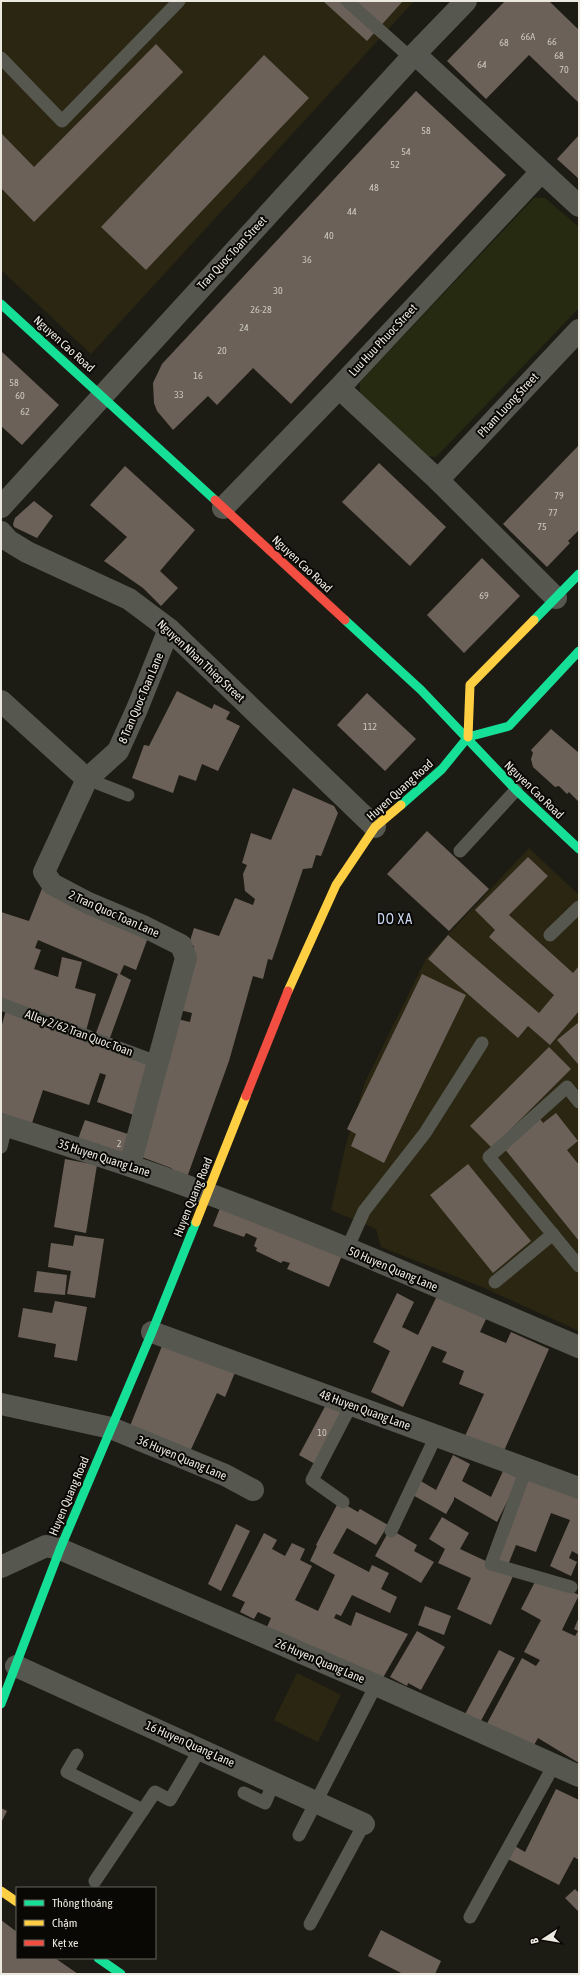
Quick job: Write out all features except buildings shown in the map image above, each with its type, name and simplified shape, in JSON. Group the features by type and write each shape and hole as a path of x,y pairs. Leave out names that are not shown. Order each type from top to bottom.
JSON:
{"street":[{"name":"Tran Quoc Toan Street","path":"1,506 413,56 466,1"},
{"path":"413,56 579,206"},
{"name":"Luu Huu Phuoc Street","path":"223,508 339,388 541,172"},
{"name":"Nguyen Cao Road","path":"1,304 102,394 223,508 421,690 516,790 579,849"},
{"name":"Pham Luong Street","path":"438,480 579,330"},
{"path":"339,388 438,480 556,598"},
{"name":"Nguyen Nhan Thiep Street","path":"1,532 9,541 27,552 129,599 169,629 374,827"},
{"path":"579,574 470,685 468,738 510,726 579,652"},
{"name":"8 Tran Quoc Toan Lane","path":"87,779 118,751 137,710 169,629"},
{"path":"1,701 87,779"},
{"name":"Huyen Quang Road","path":"1,1704 60,1549 152,1332 292,981 336,885 374,827 442,769 468,738"},
{"name":"2 Tran Quoc Toan Lane","path":"87,779 44,872 52,884 88,903 145,927 181,945 186,958 130,1165"},
{"name":"35 Huyen Quang Lane","path":"3,1125 130,1165 207,1193"},
{"name":"50 Huyen Quang Lane","path":"207,1193 347,1249 579,1347"},
{"name":"48 Huyen Quang Lane","path":"152,1332 579,1488"},
{"name":"36 Huyen Quang Lane","path":"1,1404 111,1428 225,1475 253,1490"},
{"path":"5,1564 46,1546 60,1549"},
{"name":"26 Huyen Quang Lane","path":"60,1549 376,1685 579,1776"},
{"name":"16 Huyen Quang Lane","path":"16,1666 364,1824"},
{"path":"1,1891 16,1901"},
{"path":"100,1959 122,1974"}],"lane":[{"path":"1,58 62,121 179,1"},
{"path":"347,1 413,56"},
{"path":"87,779 128,795"},
{"path":"460,851 516,790"},
{"path":"550,935 579,908"},
{"name":"Alley 2/62 Tran Quoc Toan","path":"1,1004 157,1062"},
{"path":"347,1249 364,1211 425,1133 482,1043"},
{"path":"579,1102 567,1088 489,1157 579,1266"},
{"path":"1,1147 3,1125"},
{"path":"495,1282 553,1234"},
{"path":"343,1502 312,1480 351,1405"},
{"path":"391,1531 436,1436"},
{"path":"526,1469 491,1564 571,1587"},
{"path":"299,1835 376,1685"},
{"path":"95,1881 155,1792 170,1800 200,1749"},
{"path":"77,1755 67,1772 143,1810"},
{"path":"470,1917 554,1765"},
{"path":"244,1793 265,1803 274,1782"},
{"path":"310,1924 364,1824"}],"shaded area":[{"path":"1,1 414,1 91,354 1,270"},
{"path":"529,848 579,895 579,1331 482,1287 381,1247 376,1229 331,1210 346,1144 365,1082 427,957"},
{"path":"297,1673 341,1695 318,1742 274,1720"}],"green space":[{"path":"534,198 545,198 579,227 579,308 436,457 427,456 360,394 360,382"}],"traffic: fast":[{"path":"1,304 215,500"},
{"path":"534,620 579,574"},
{"path":"345,620 421,690 516,790 579,849"},
{"path":"401,805 442,769 468,737 509,726 579,651"},
{"path":"1,1704 60,1549 152,1332 196,1222"},
{"path":"99,1959 121,1974"}],"traffic: slow":[{"path":"468,737 470,685 534,620"},
{"path":"288,991 336,885 375,827 401,805"},
{"path":"196,1222 246,1096"},
{"path":"1,1891 16,1901"}],"traffic: jam":[{"path":"215,500 345,620"},
{"path":"246,1096 288,991"}],"district":[{"name":"DO XA","path":"395,919"}]}
